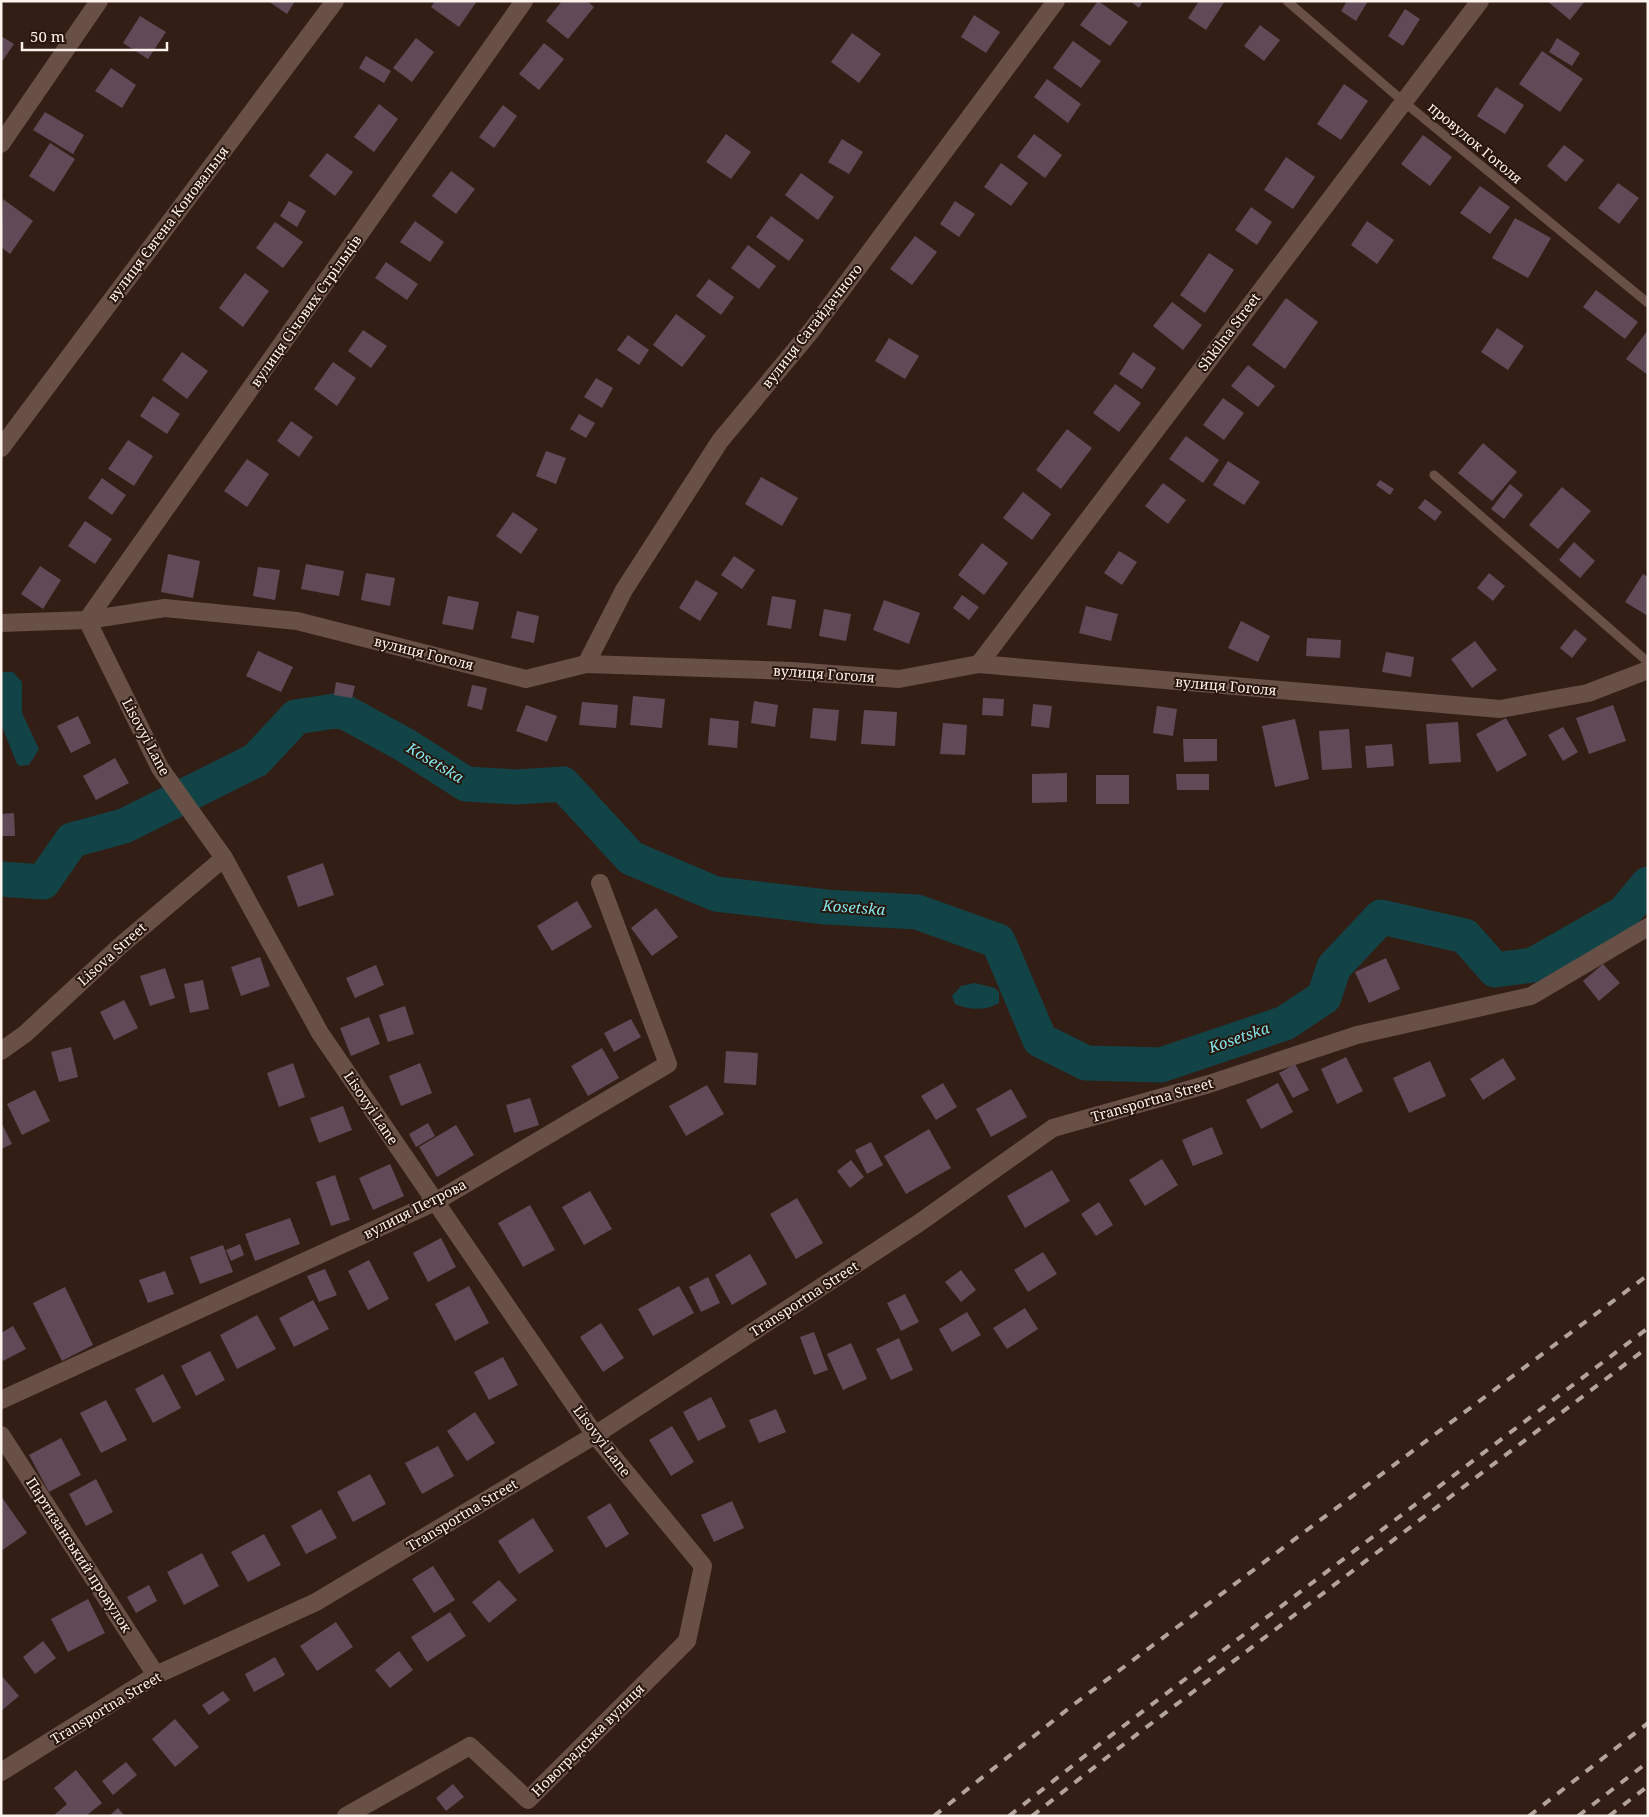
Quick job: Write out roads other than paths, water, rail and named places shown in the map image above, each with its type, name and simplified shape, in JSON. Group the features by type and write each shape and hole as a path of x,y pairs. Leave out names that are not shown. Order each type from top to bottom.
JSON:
{"street":[{"path":"1,144 99,1"},
{"name":"вулиця Євгена Коновальця","path":"1,448 335,1"},
{"name":"вулиця Січових Стрільців","path":"88,620 524,1"},
{"name":"вулиця Сагайдачного","path":"586,664 624,590 720,441 810,331 1056,1"},
{"name":"Shkilna Street","path":"979,664 1480,1"},
{"name":"вулиця Гоголя","path":"1,623 88,620 165,608 297,621 526,679 586,664 792,671 899,679 979,664 1500,709 1588,693 1648,670"},
{"name":"Lisovyi Lane","path":"88,620 160,768 224,858 320,1033 595,1434 702,1566"},
{"name":"Lisova Street","path":"1,1051 25,1034 120,946 224,858"},
{"name":"вулиця Петрова","path":"1,1400 435,1202 668,1064 600,883"},
{"name":"Transportna Street","path":"1,1772 156,1676 316,1602 595,1434 919,1223 1053,1128 1209,1084 1357,1035 1531,996 1648,927"},
{"name":"Партизанський провулок","path":"1,1435 156,1676"},
{"name":"Новоградська вулиця","path":"346,1816 470,1746 528,1800 687,1641 702,1566"}],"lane":[{"name":"провулок Гоголя","path":"1286,1 1404,102 1648,303"},
{"path":"1434,475 1648,662"}],"water":[{"path":"1,672 13,672 22,682 22,713 39,749 29,765 20,766 17,764 1,724"},
{"path":"975,983 995,988 999,992 999,1003 994,1006 977,1009 955,1004 952,996 961,986"}],"waterway":[{"name":"Kosetska","path":"1,879 43,882 72,840 124,826 256,760 296,717 341,710 405,745 466,784 516,787 563,784 631,858 716,894 826,907 917,912 998,941 1040,1040 1086,1063 1161,1065 1285,1023 1324,997 1334,967 1381,917 1465,936 1495,970 1533,965 1624,913 1648,884"}],"railway":[{"path":"934,1816 1073,1705 1648,1275"},
{"path":"1009,1816 1105,1740 1648,1328"},
{"path":"1032,1816 1648,1347"},
{"path":"1529,1816 1648,1723"},
{"path":"1578,1816 1648,1762"},
{"path":"1609,1816 1648,1786"}]}
